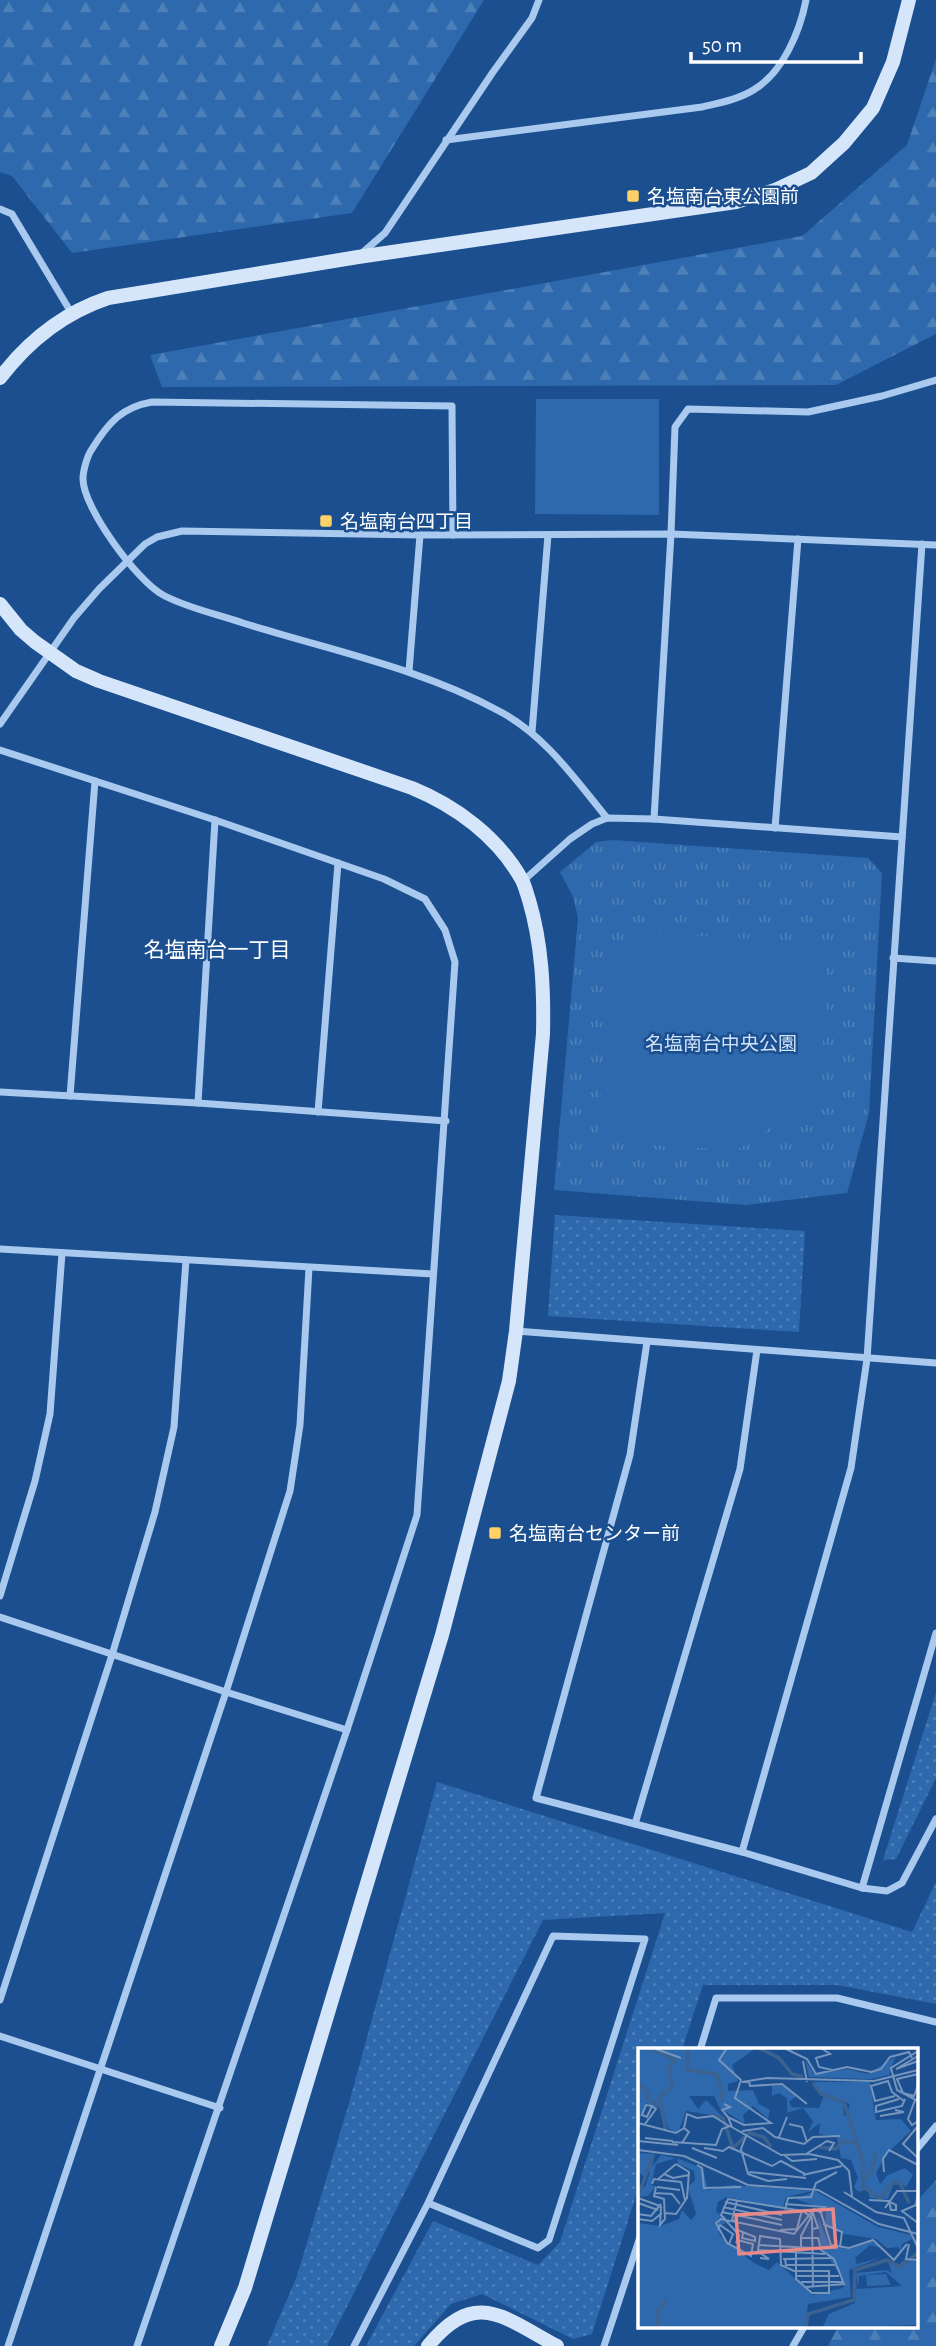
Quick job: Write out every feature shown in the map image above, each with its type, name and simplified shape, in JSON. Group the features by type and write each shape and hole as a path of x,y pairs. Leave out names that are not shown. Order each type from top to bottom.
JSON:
{"street":[{"path":"358,257 385,233 446,140 533,18 539,0"},
{"path":"446,140 702,107 756,89 788,52 802,22 806,0"},
{"path":"0,378 22,350 48,328 89,305 108,298 358,257 736,202 775,190 811,173 844,143 873,108 893,62 909,0"},
{"path":"0,209 12,214 72,314"},
{"path":"654,819 675,427 688,409 808,412 882,396 936,380"},
{"path":"453,535 452,406 152,402 136,405 120,413 103,432 89,452 83,480 97,515 126,560 153,589 180,603 409,671 500,711 532,732 607,818"},
{"path":"0,724 74,618 126,560 157,537 182,531 420,535 671,534 936,545"},
{"path":"409,671 420,535"},
{"path":"532,732 548,535"},
{"path":"775,828 798,539"},
{"path":"742,1852 851,1468 867,1359 922,544"},
{"path":"0,604 21,630 76,671 433,797 464,816 502,853 523,881 535,919 541,955 543,1034 516,1332 509,1381 442,1635 246,2288 221,2346"},
{"path":"0,750 215,820 384,879 425,899 445,930 455,962 417,1515 220,2108 137,2346"},
{"path":"69,1096 95,781"},
{"path":"523,881 570,839 592,824 607,818 902,836"},
{"path":"198,1103 215,820"},
{"path":"318,1112 338,863"},
{"path":"893,958 936,961"},
{"path":"0,1092 446,1121"},
{"path":"0,1249 433,1274"},
{"path":"0,1596 35,1481 50,1414 62,1253"},
{"path":"0,2000 112,1655 155,1512 174,1427 186,1260"},
{"path":"8,2346 226,1692 290,1491 300,1425 309,1268"},
{"path":"516,1332 936,1363"},
{"path":"647,1342 629,1455 536,1798 742,1852 862,1888 887,1891 902,1883 936,1819"},
{"path":"635,1824 740,1469 757,1350"},
{"path":"0,1617 347,1730"},
{"path":"862,1888 936,1633"},
{"path":"354,2346 428,2203 554,1936 645,1939 549,2240 538,2248 428,2203"},
{"path":"701,2048 716,1998 836,1998 936,2022"},
{"path":"0,2036 220,2108"},
{"path":"918,2148 936,2126"},
{"path":"604,2346 638,2243"},
{"path":"428,2346 452,2321 469,2313 485,2311 507,2319 557,2346"},
{"path":"793,2346 803,2328"}],"green space":[{"path":"0,0 484,0 352,213 72,253 12,176 0,172"},
{"path":"936,59 936,334 836,385 162,387 150,355 802,236 907,145"},
{"path":"536,399 659,399 659,515 535,514"},
{"name":"名塩南台中央公園","path":"613,840 868,858 882,873 869,1113 847,1193 746,1205 554,1190 578,918 573,897 560,872 596,842"},
{"path":"633,932 828,943 821,1084 814,1098 737,1150 597,1142 611,954"},
{"path":"555,1215 805,1231 799,1332 548,1316"},
{"path":"936,1692 936,1778 896,1859 883,1860"},
{"path":"437,1782 912,1932 936,1882 936,2004 837,1985 703,1985 683,2048 638,2048 638,2189 592,2334 573,2339 482,2294 451,2304 414,2346 366,2346 433,2221 538,2265 560,2242 665,1913 543,1920 327,2346 267,2346 297,2276 349,2103"},
{"path":"936,2180 936,2346 828,2346 837,2328 918,2328 918,2200"}],"place":[{"name":"名塩南台東公園前","path":"633,196"},
{"name":"名塩南台四丁目","path":"326,521"},
{"name":"名塩南台センター前","path":"495,1533"}],"district":[{"name":"名塩南台一丁目","path":"217,950"}]}
